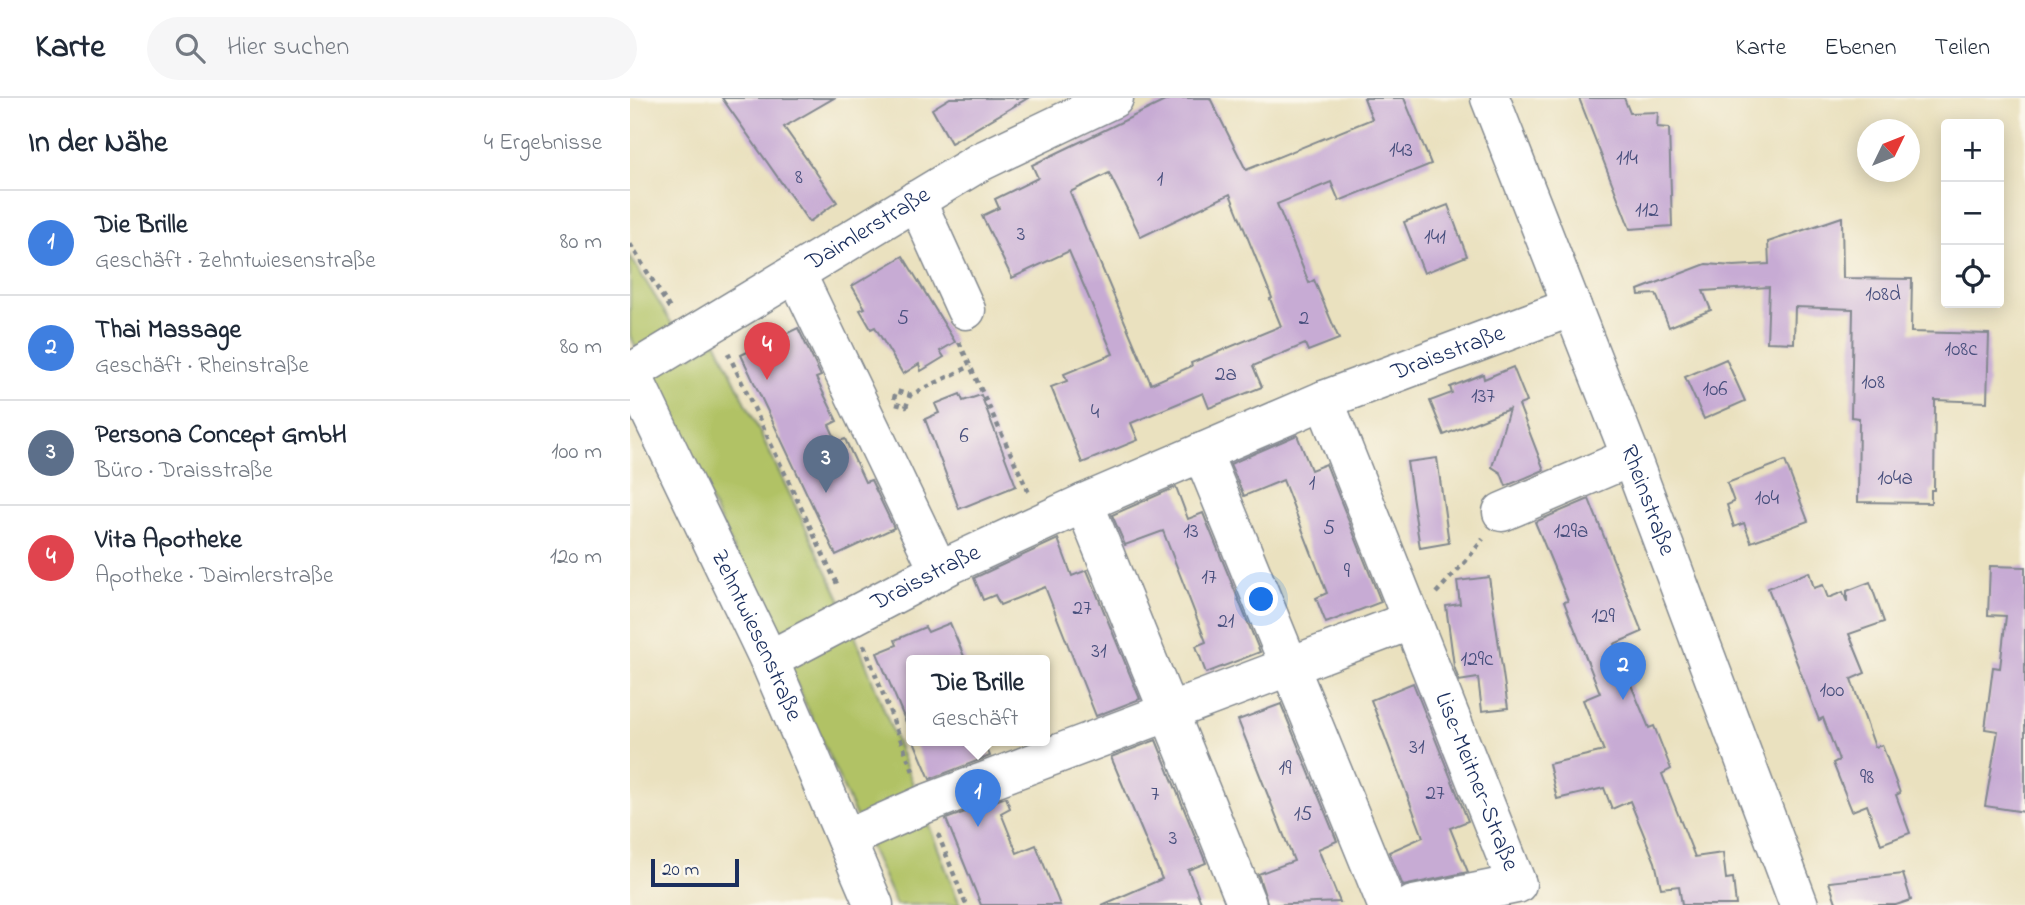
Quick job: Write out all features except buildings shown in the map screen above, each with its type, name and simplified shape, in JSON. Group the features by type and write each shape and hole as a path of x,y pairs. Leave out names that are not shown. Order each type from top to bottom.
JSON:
{"street":[{"name":"Daimlerstraße","path":"631,371 978,163 1114,98"},
{"name":"Rheinstraße","path":"1490,98 1631,457 1799,905"},
{"path":"916,200 960,321"},
{"path":"796,272 939,571"},
{"name":"Draisstraße","path":"769,660 939,571 1084,503 1324,400 1572,307"},
{"name":"Zehntwiesenstraße","path":"631,371 769,660 874,905"},
{"path":"846,839 925,804 1412,620 1324,400"},
{"path":"1202,452 1387,905"},
{"path":"1502,512 1631,457"},
{"path":"1084,503 1247,905"},
{"name":"Lise-Meitner-Straße","path":"1412,620 1517,884 1413,905"}],"path":[{"path":"630,244 689,338"},
{"path":"960,321 971,366 1042,522"},
{"path":"910,395 971,366"},
{"path":"1412,620 1466,561 1502,512"}],"green space":[{"path":"630,256 692,356 716,341 844,607 960,905 896,905 774,634 630,336"}],"place":[{"name":"Vita Apotheke","path":"767,380"},
{"name":"Persona Concept GmbH","path":"826,493"},
{"name":"Thai Massage","path":"1623,700"},
{"name":"Die Brille","path":"978,827"}]}
